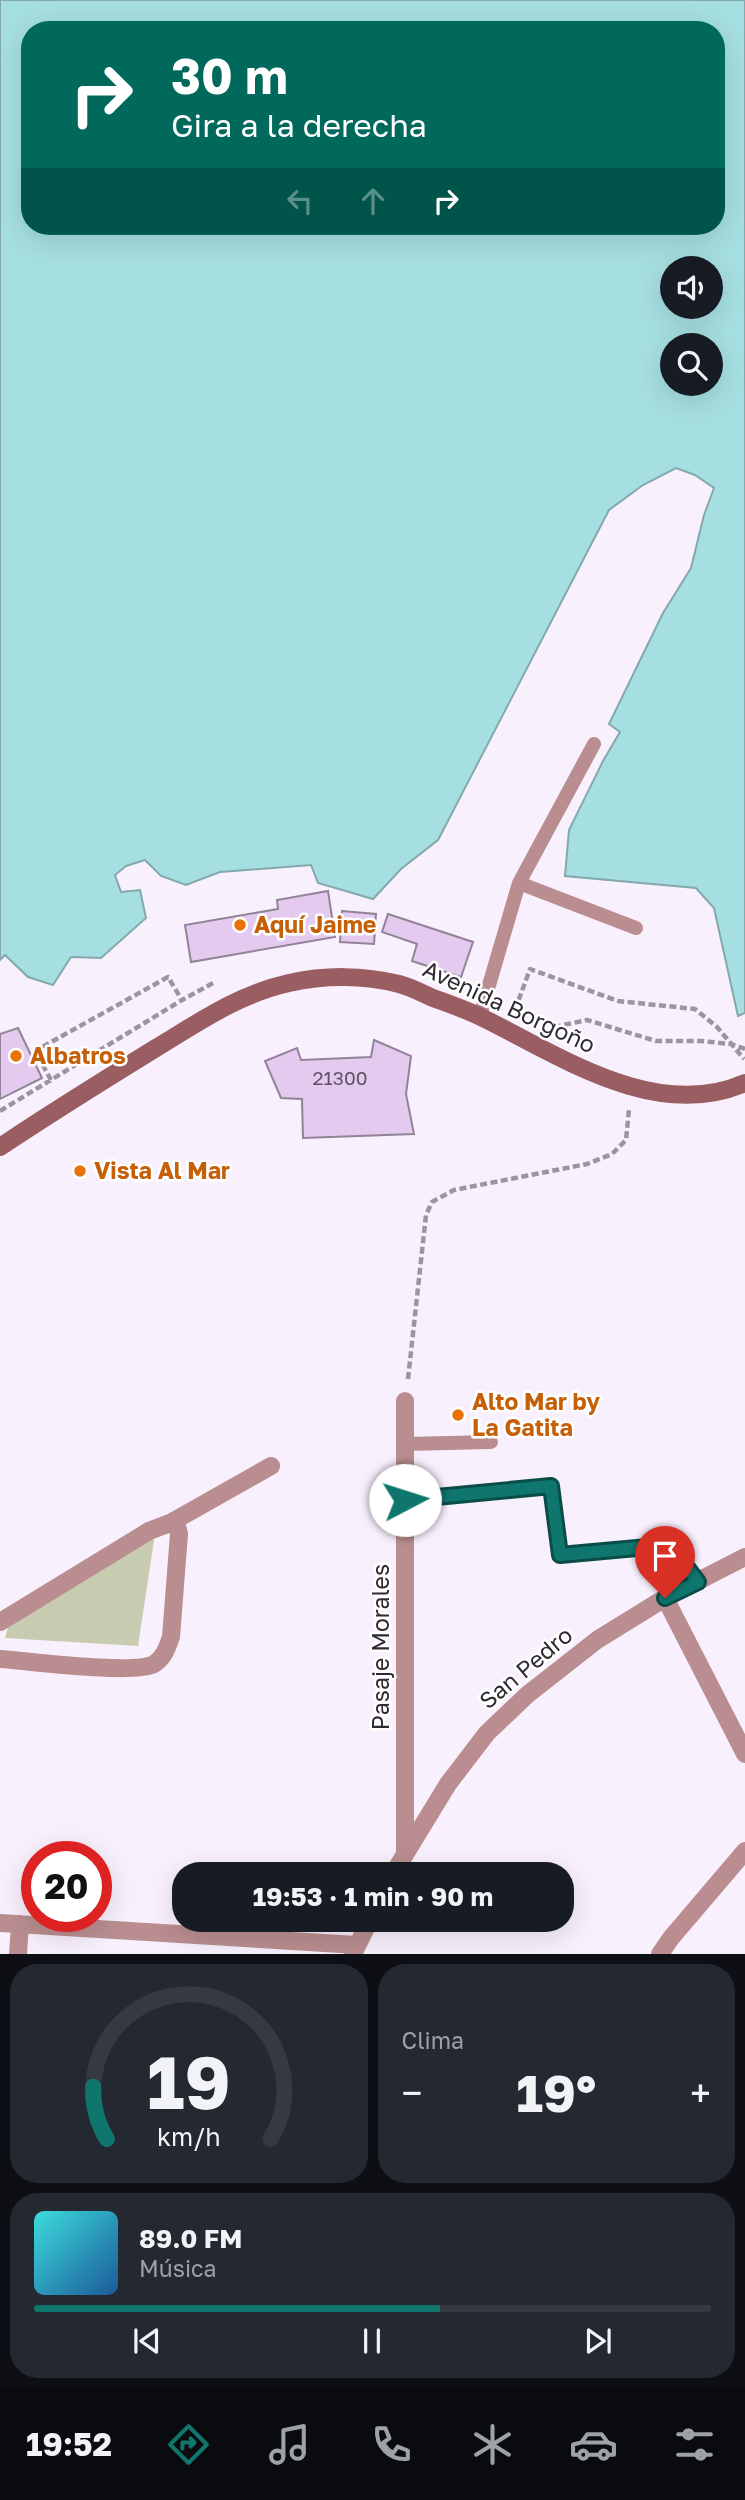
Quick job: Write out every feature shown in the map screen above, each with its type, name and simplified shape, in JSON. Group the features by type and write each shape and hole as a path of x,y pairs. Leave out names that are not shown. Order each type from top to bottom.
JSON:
{"main road":[{"name":"Avenida Borgoño","path":"0,1147 225,1006 288,983 322,978 376,979 481,1009 584,1069 652,1092 695,1095 717,1092 745,1083"}],"street":[{"name":"Pasaje Morales","path":"405,1401 405,1851"},
{"path":"0,1622 149,1531 271,1466"},
{"path":"0,1659 134,1669 156,1663 167,1650 171,1637 179,1534 177,1526 170,1522"},
{"name":"San Pedro","path":"399,1862 448,1784 487,1732 527,1695 597,1640 665,1598 745,1557"},
{"path":"665,1598 745,1754"},
{"path":"660,1954 745,1851"},
{"path":"0,1923 355,1949 364,1932"},
{"path":"18,1954 20,1924"}],"lane":[{"path":"481,1009 519,883 594,744"},
{"path":"519,883 636,928"},
{"path":"405,1444 491,1442"},
{"path":"405,1500 551,1486 560,1555 670,1545 698,1582"}],"path":[{"path":"481,1009 511,1018 530,969 618,1001 695,1009 717,1027 745,1060"},
{"path":"51,1081 35,1051 167,977 196,1024"},
{"path":"0,1111 182,1000 221,980"},
{"path":"544,1025 555,1027 587,1020 656,1041 701,1041 731,1044 745,1049"},
{"path":"405,1401 426,1214 432,1202 454,1191 587,1164 612,1154 626,1140 631,1085"}],"shaded area":[{"path":"0,0 745,0 745,1013 738,1016 714,908 696,888 565,876 569,830 620,732 609,724 663,613 691,568 704,515 714,488 695,475 676,468 643,485 609,510 438,840 401,869 373,899 318,883 311,865 220,872 186,885 161,876 145,860 126,866 115,875 121,892 140,890 146,918 101,958 71,957 53,985 28,977 5,955 0,960"},
{"path":"155,1534 138,1646 5,1638 10,1619"}],"building":[{"path":"328,891 335,937 191,962 185,925 278,909 277,900"},
{"path":"342,911 376,914 374,944 340,942"},
{"path":"388,914 473,942 461,977 412,961 417,944 382,932"},
{"name":"Albatros","path":"18,1028 42,1078 0,1099 0,1034"},
{"path":"374,1040 411,1056 406,1094 414,1134 303,1138 302,1099 281,1098 265,1061 297,1048 301,1060 371,1057"}],"place":[{"name":"Aquí Jaime","path":"240,925"},
{"name":"Albatros","path":"16,1056"},
{"name":"Vista Al Mar","path":"80,1171"},
{"name":"Alto Mar by La Gatita","path":"458,1415"}],"route":[{"path":"405,1500 551,1486 560,1555 670,1545 698,1582 665,1598"}]}
